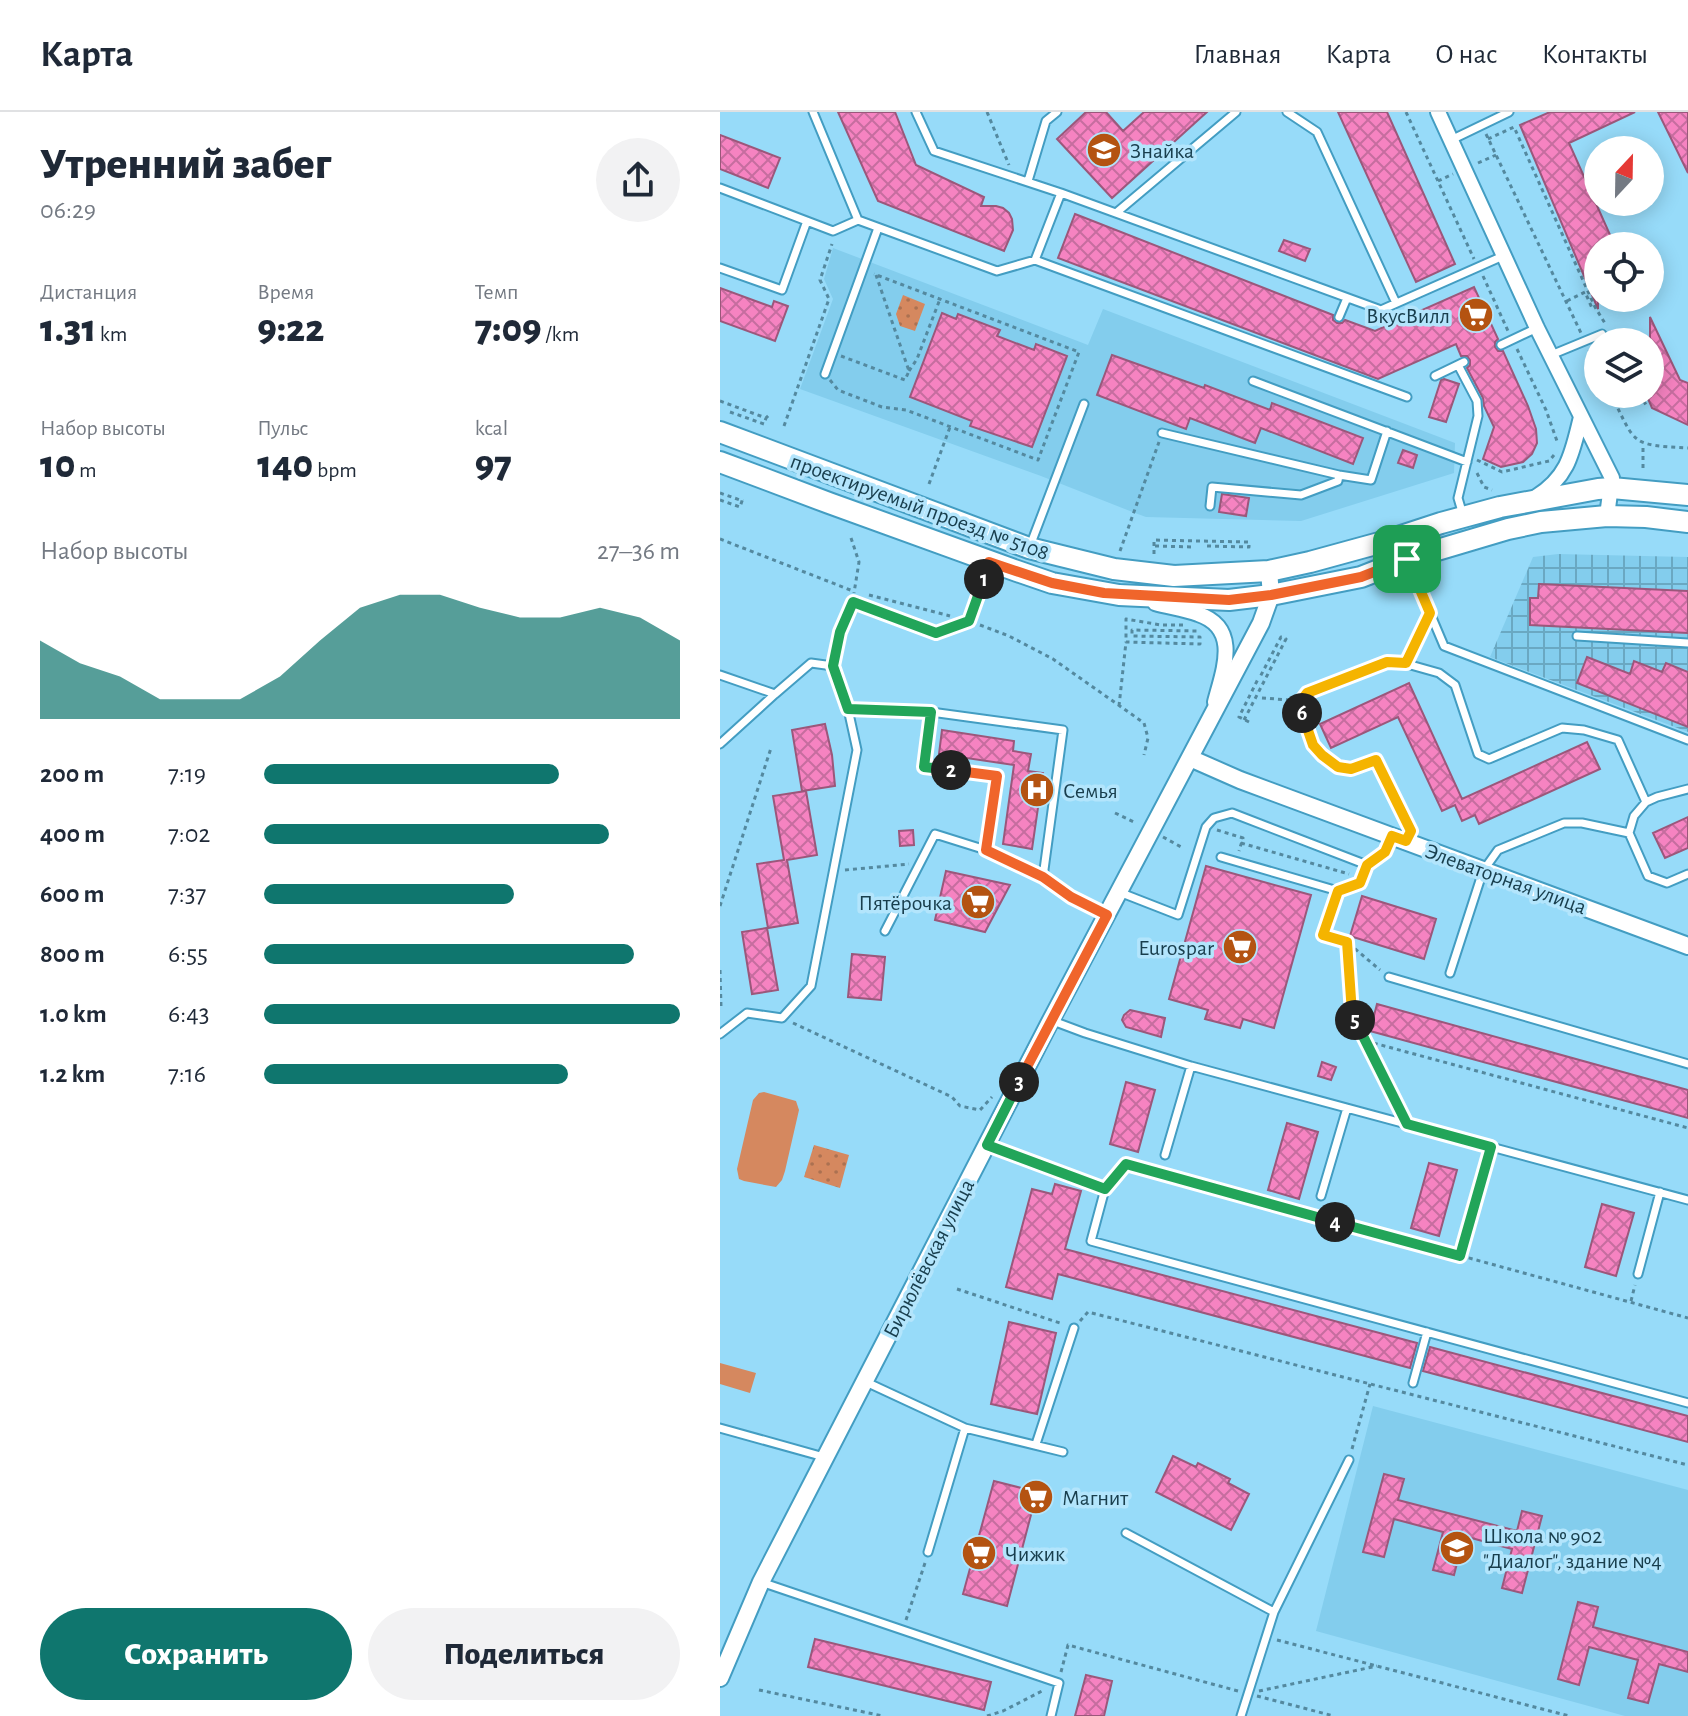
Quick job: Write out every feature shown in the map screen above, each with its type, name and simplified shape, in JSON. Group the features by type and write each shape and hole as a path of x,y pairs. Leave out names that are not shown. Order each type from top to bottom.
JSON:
{"main road":[{"name":"проектируемый проезд № 5108","path":"720,432 1029,548 1114,569 1174,576 1269,571 1529,501 1612,488 1688,495"},
{"name":"проектируемый проезд № 5108","path":"720,462 989,562 1052,583 1119,595 1229,600 1271,595 1361,577 1407,559 1541,522 1607,516 1688,522"}],"street":[{"path":"1438,112 1537,328 1612,478 1607,516"},
{"path":"1529,501 1551,488 1560,478 1572,452 1581,417"},
{"path":"1269,571 1271,595"},
{"path":"1119,595 1198,614 1217,626 1227,650 1212,715"},
{"name":"Бирюлёвская улица","path":"720,1678 761,1582 1051,1020 1261,623 1271,595"},
{"name":"Элеваторная улица","path":"1190,758 1240,780 1688,946"}],"lane":[{"path":"813,112 858,220"},
{"path":"916,112 934,151 1028,181 1381,310 1504,256"},
{"path":"1028,181 1046,121 1057,112"},
{"path":"1116,213 1236,112"},
{"path":"1451,140 1509,112"},
{"path":"1292,113 1317,132 1396,303"},
{"path":"720,188 833,231 858,220 997,271 1035,260 1322,363 1407,397"},
{"path":"1035,260 1061,193"},
{"path":"720,268 782,290 807,221"},
{"path":"825,374 878,228"},
{"path":"1339,317 1347,298"},
{"path":"1501,345 1537,328"},
{"path":"1551,355 1584,342"},
{"path":"1435,376 1461,363 1477,401 1478,416 1458,498 1463,517"},
{"path":"1253,381 1467,462"},
{"path":"1029,548 1084,404"},
{"path":"1162,433 1371,480 1387,431"},
{"path":"1210,506 1212,487 1301,495 1338,481 1339,475"},
{"path":"1407,559 1444,646 1688,740"},
{"path":"720,1034 747,1013 782,1018 811,986 857,750 848,709 833,666 840,632 853,602 936,633 969,621 989,562"},
{"path":"1577,636 1688,643"},
{"path":"1221,857 1338,891 1360,883 1367,865 1411,831 1376,760 1351,769 1338,767 1313,745 1301,712 1301,701 1307,693 1387,662 1406,663 1439,673 1455,685 1478,754 1489,759 1562,728 1584,730 1618,740 1646,802"},
{"path":"720,744 811,663 833,666"},
{"path":"720,675 775,694"},
{"path":"986,850 997,776 924,767 931,712 1063,730 1043,877"},
{"path":"1688,789 1646,802 1634,816 1629,833 1648,876 1667,883 1688,874"},
{"path":"1119,892 1178,915 1206,827 1214,818 1232,813 1367,865"},
{"path":"1450,973 1483,871 1498,850 1564,823 1582,823 1629,833"},
{"path":"885,931 935,834 986,850 1043,877 1071,897 1107,915"},
{"path":"1323,935 1338,891"},
{"path":"1389,977 1688,1064"},
{"path":"1051,1020 1191,1066 1688,1200"},
{"path":"1165,1155 1191,1066"},
{"path":"1321,1196 1347,1108"},
{"path":"987,1145 1105,1189 1091,1241 1688,1403"},
{"path":"1467,1232 1491,1147"},
{"path":"1638,1274 1660,1192"},
{"path":"1036,1444 1074,1328"},
{"path":"1413,1383 1427,1332"},
{"path":"864,1381 965,1428 1063,1452"},
{"path":"720,1428 826,1458"},
{"path":"928,1552 965,1428"},
{"path":"1241,1716 1274,1612 1349,1460"},
{"path":"1126,1533 1274,1612"},
{"path":"761,1582 1059,1683 1051,1716"}],"path":[{"path":"987,112 1013,176"},
{"path":"1406,112 1558,440 1558,447 1549,461 1502,472 1473,459 1479,479 1484,487 1492,490"},
{"path":"1482,126 1584,340"},
{"path":"1488,139 1514,127 1584,283"},
{"path":"784,426 829,299 820,280 832,244"},
{"path":"825,374 838,390 882,407 906,410 1038,460 1079,352 863,270"},
{"path":"876,275 909,371"},
{"path":"1566,301 1584,292"},
{"path":"833,353 905,380 917,359 940,299"},
{"path":"720,401 768,417 764,424 730,412"},
{"path":"1618,408 1632,436 1643,444 1688,448"},
{"path":"929,484 950,427"},
{"path":"1120,551 1162,433"},
{"path":"1643,444 1643,468"},
{"path":"720,493 743,500 740,507 720,500"},
{"path":"851,538 859,562 853,602"},
{"path":"1154,554 1154,540 1249,542 1249,547 1207,546"},
{"path":"1154,546 1195,547"},
{"path":"1406,663 1430,613"},
{"path":"1119,707 1126,619 1161,625 1197,626"},
{"path":"1126,642 1200,644 1200,637 1132,636 1132,630 1203,631"},
{"path":"1281,637 1286,639 1246,721 1239,717 1281,637"},
{"path":"1262,698 1301,701"},
{"path":"848,709 931,712"},
{"path":"720,906 771,748"},
{"path":"1115,813 1136,823"},
{"path":"1206,827 1243,838 1235,861"},
{"path":"1163,837 1183,848"},
{"path":"1241,843 1362,878"},
{"path":"833,871 920,863"},
{"path":"1323,935 1347,942 1389,977"},
{"path":"1347,942 1352,1013 1407,1124"},
{"path":"720,970 721,1007"},
{"path":"782,1018 952,1097 960,1106 980,1110 992,1097"},
{"path":"1366,1041 1688,1128"},
{"path":"1105,1189 1126,1164 1688,1318"},
{"path":"1460,1256 1467,1232"},
{"path":"1631,1303 1638,1274"},
{"path":"957,1289 1074,1328 1088,1312 1688,1465"},
{"path":"1349,1460 1370,1384"},
{"path":"903,1630 928,1552"},
{"path":"1266,1637 1569,1716"},
{"path":"987,1716 1059,1683 1068,1645 1334,1716"},
{"path":"1248,1694 1378,1666"},
{"path":"759,1690 883,1716"}],"shaded area":[{"path":"833,248 1088,345 1103,309 1455,443 1454,473 1301,521 1146,517 800,389 833,299 824,279"},
{"path":"903,295 925,304 915,331 900,326 896,314"},
{"path":"1558,554 1688,557 1688,732 1490,657 1533,557"},
{"path":"764,1092 796,1101 799,1110 785,1171 776,1187 739,1179 737,1169 753,1100"},
{"path":"814,1145 849,1155 840,1188 804,1177"},
{"path":"720,1363 756,1373 750,1393 720,1384"},
{"name":"Школа № 902 \"Диалог\", здание №4","path":"1373,1406 1688,1490 1688,1716 1625,1716 1316,1631"}],"building":[{"path":"838,112 895,112 916,165 984,197 981,206 996,206 1009,213 1013,230 1004,251 878,201"},
{"name":"Знайка","path":"1086,112 1106,112 1123,131 1144,112 1207,112 1112,198 1057,139"},
{"path":"1338,112 1387,112 1455,264 1416,282"},
{"path":"1550,112 1635,112 1569,143 1584,177 1584,216 1602,216 1609,232 1584,232 1584,276 1520,125"},
{"path":"1658,112 1688,112 1688,173"},
{"path":"720,135 780,158 768,188 720,169"},
{"path":"1075,214 1333,315 1337,323 1345,320 1375,331 1474,287 1498,339 1495,347 1503,351 1536,429 1537,443 1532,454 1523,462 1501,467 1483,459 1494,427 1467,368 1470,360 1467,356 1461,356 1456,344 1378,379 1058,258"},
{"path":"1284,240 1310,249 1305,261 1279,251"},
{"path":"720,288 772,307 774,301 788,306 775,341 720,321"},
{"path":"942,313 956,319 958,314 1000,330 997,336 1034,350 1036,344 1067,356 1032,447 970,426 972,421 910,397"},
{"path":"1664,346 1680,380 1688,383 1688,425 1652,408 1664,408"},
{"path":"1112,355 1270,410 1272,403 1363,438 1353,464 1261,428 1255,443 1190,418 1186,429 1097,395"},
{"path":"1441,380 1459,384 1446,422 1429,417"},
{"path":"1403,450 1417,455 1413,468 1398,463"},
{"path":"1222,494 1249,498 1246,516 1219,512"},
{"path":"1539,584 1688,591 1688,633 1530,625 1530,598 1538,598"},
{"path":"1587,657 1630,674 1634,661 1662,672 1666,663 1688,672 1688,727 1577,683"},
{"path":"1409,683 1462,799 1587,742 1600,769 1479,824 1475,815 1462,821 1455,805 1442,811 1398,717 1331,748 1320,724"},
{"path":"825,724 835,786 802,791 792,730"},
{"path":"942,730 1014,741 1013,751 1031,754 1028,771 1043,773 1032,849 1003,844 1014,765 939,754"},
{"path":"806,791 817,855 787,860 798,923 768,928 757,864 784,860 773,796"},
{"path":"1688,817 1688,848 1665,858 1653,833"},
{"path":"913,830 914,845 900,846 899,831"},
{"name":"Eurospar","path":"1206,866 1311,895 1274,1028 1243,1019 1240,1028 1205,1019 1208,1010 1169,999"},
{"path":"946,871 1010,885 985,932 935,920"},
{"path":"1362,896 1436,919 1424,959 1350,936"},
{"path":"767,928 778,990 752,994 742,932"},
{"path":"852,954 885,957 881,1000 848,997"},
{"path":"1377,1004 1688,1090 1688,1118 1370,1031"},
{"path":"1130,1010 1165,1018 1161,1037 1126,1027 1122,1020"},
{"path":"1322,1062 1336,1067 1331,1080 1318,1076"},
{"path":"1126,1082 1155,1090 1138,1152 1110,1144"},
{"path":"1287,1123 1318,1132 1299,1199 1268,1190"},
{"path":"1429,1163 1457,1170 1439,1236 1411,1228"},
{"path":"1055,1184 1081,1191 1065,1249 1417,1343 1410,1368 1058,1274 1052,1299 1006,1287 1032,1189 1052,1194"},
{"path":"1602,1204 1634,1213 1616,1276 1585,1267"},
{"path":"1009,1322 1056,1333 1037,1414 991,1404"},
{"path":"1430,1347 1688,1416 1688,1442 1423,1371"},
{"path":"1173,1456 1196,1467 1198,1463 1230,1479 1228,1483 1249,1494 1231,1530 1156,1492"},
{"path":"1384,1474 1404,1479 1398,1500 1517,1531 1522,1511 1542,1516 1522,1593 1502,1588 1512,1549 1464,1536 1454,1575 1433,1570 1443,1532 1394,1519 1384,1557 1363,1552"},
{"path":"994,1481 1037,1492 1007,1606 963,1594"},
{"path":"1578,1602 1598,1607 1593,1627 1688,1652 1688,1672 1659,1664 1648,1703 1628,1698 1638,1660 1589,1647 1579,1685 1558,1679"},
{"path":"815,1639 991,1682 984,1710 808,1667"},
{"path":"1086,1675 1112,1681 1104,1716 1075,1716"}],"place":[{"name":"Знайка","path":"1104,150"},
{"name":"ВкусВилл","path":"1476,315"},
{"name":"Семья","path":"1037,790"},
{"name":"Пятёрочка","path":"978,902"},
{"name":"Eurospar","path":"1240,947"},
{"name":"Магнит","path":"1036,1497"},
{"name":"Школа № 902 \"Диалог\", здание №4","path":"1457,1548"},
{"name":"Чижик","path":"979,1553"}],"route":[{"path":"1407,559 1430,613 1406,663 1387,662 1307,693 1301,701 1301,712 1313,745 1338,767 1351,769 1376,760 1411,831 1406,841 1392,836 1385,852 1367,865 1360,883 1338,891 1323,935 1347,942 1352,1013 1407,1124 1491,1147 1460,1256 1126,1164 1105,1189 987,1145 1107,915 1071,897 1043,877 986,850 997,776 924,767 931,712 848,709 833,666 840,632 853,602 936,633 969,621 989,562 1052,583 1104,593 1229,600 1318,587 1361,577 1407,559"}]}
